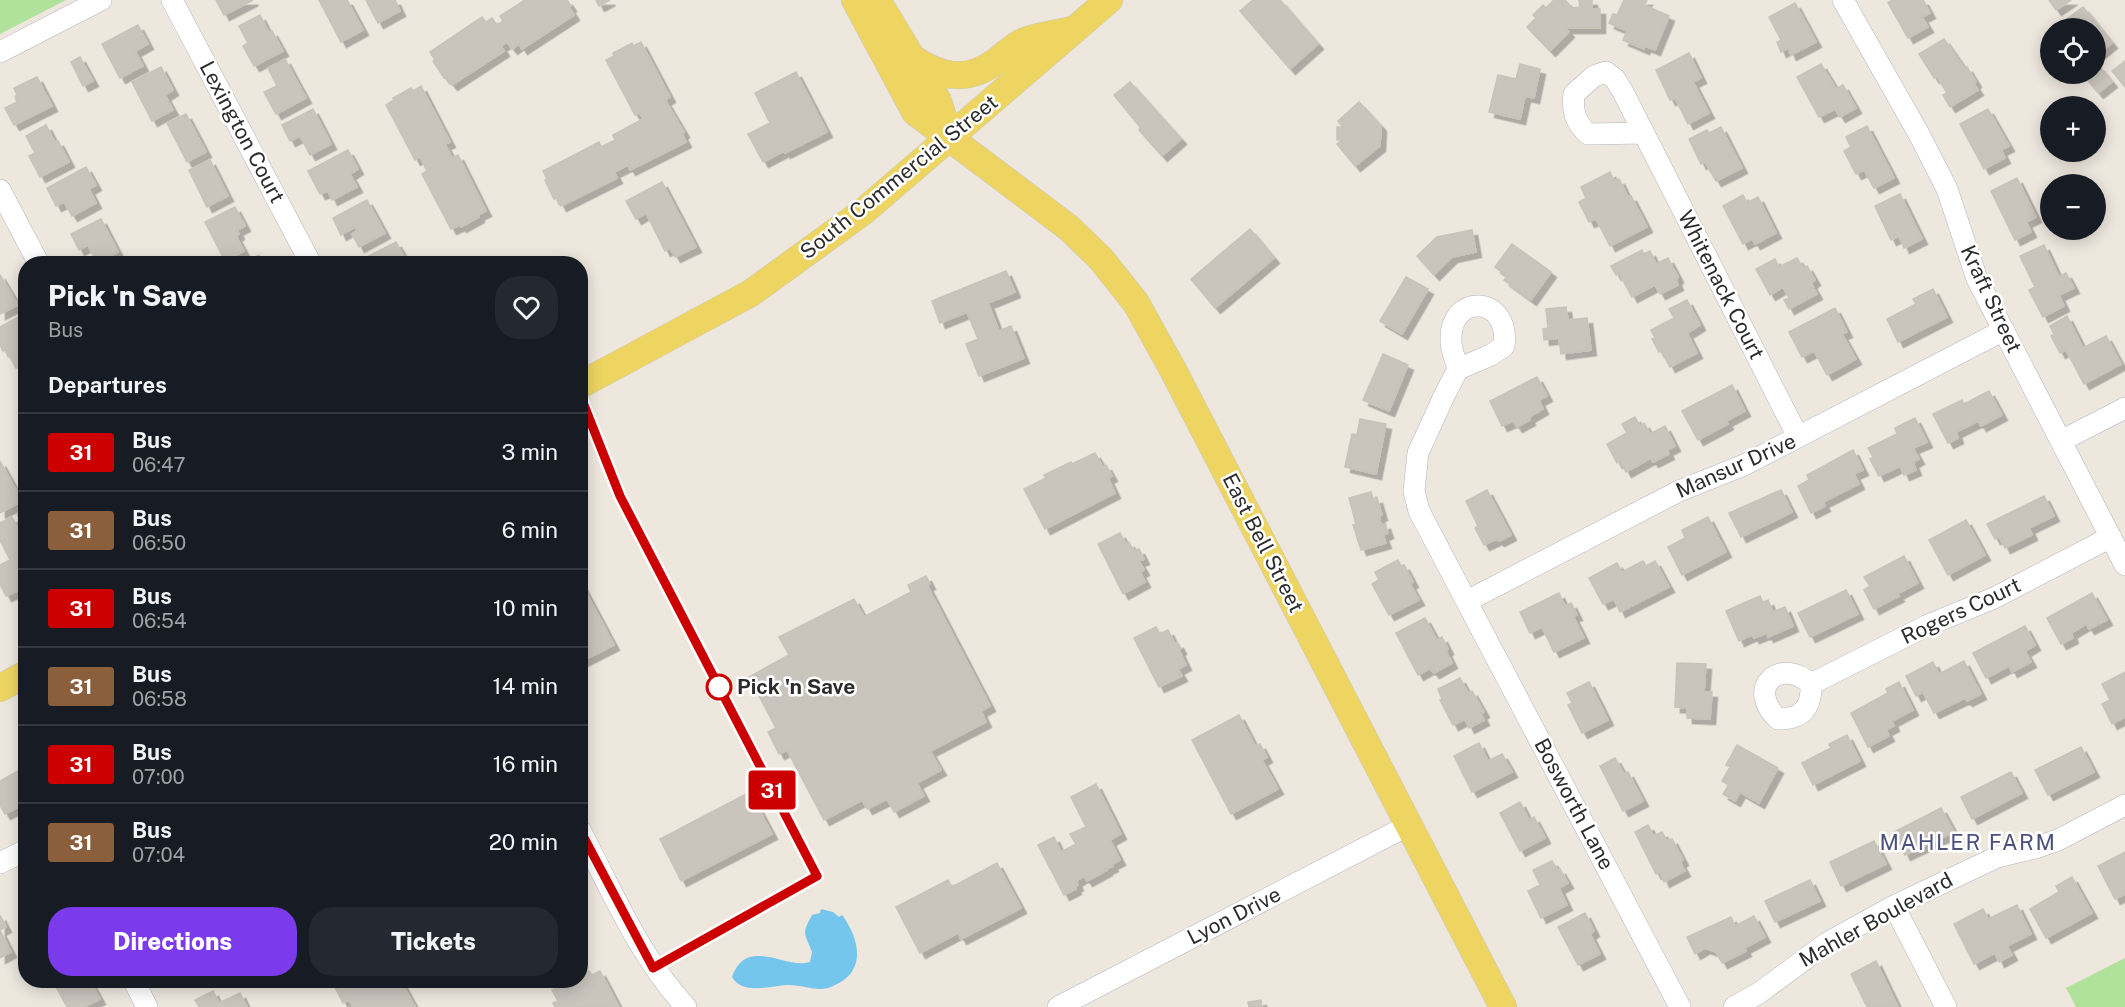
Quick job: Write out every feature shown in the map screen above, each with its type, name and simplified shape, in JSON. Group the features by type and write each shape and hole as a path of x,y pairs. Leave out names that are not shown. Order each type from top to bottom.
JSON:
{"main road":[{"name":"East Bell Street","path":"855,0 915,112 1069,228 1101,259 1136,303 1503,1007"},
{"path":"877,0 938,101 950,138"},
{"name":"South Commercial Street","path":"588,381 752,293 864,211 1109,0"},
{"path":"912,58 940,72 953,75 972,74 986,69 1024,41 1075,30"},
{"path":"0,688 18,679"}],"street":[{"path":"0,52 101,0"},
{"name":"Lexington Court","path":"172,0 307,256"},
{"name":"Kraft Street","path":"1843,0 1920,136 1947,189 1977,279 2125,565"},
{"name":"Whitenack Court","path":"1644,133 1798,438"},
{"path":"0,190 35,256"},
{"name":"Mansur Drive","path":"1467,601 1679,491 1744,465 1798,438 2004,330"},
{"name":"Bosworth Lane","path":"1458,369 1418,453 1414,491 1425,525 1680,1007"},
{"path":"2061,441 2125,408"},
{"name":"Rogers Court","path":"1811,684 1926,626 1994,598 2111,537"},
{"name":"Mahler Boulevard","path":"1734,1007 1759,993 1827,943 1894,906 1997,857 2058,840 2125,805"},
{"name":"Lyon Drive","path":"1058,1007 1409,825"},
{"path":"588,845 644,953 686,1007"},
{"path":"0,863 18,854"},
{"path":"1894,906 1946,1007"},
{"path":"138,988 147,1007"}],"green space":[{"path":"0,0 66,0 0,34"},
{"path":"2125,958 2125,1007 2076,1007 2066,988"}],"water":[{"path":"821,909 833,912 839,917 842,915 852,932 857,951 854,969 848,977 833,986 821,989 789,985 750,988 737,983 732,977 739,965 747,958 757,956 789,962 810,962 812,952 805,930 812,915 820,913"}],"building":[{"path":"216,0 253,0 224,15"},
{"path":"319,0 347,0 363,30 341,42"},
{"path":"366,0 395,0 400,11 378,23"},
{"path":"525,0 567,0 574,15 522,49 519,44 512,49 507,42 501,46 504,51 452,85 446,77 444,78 430,52 482,17 486,22 492,18 497,25 503,21 500,16"},
{"path":"596,0 610,0 599,6"},
{"path":"1253,0 1280,0 1318,44 1290,69 1240,11"},
{"path":"1554,0 1565,0 1572,8 1580,7 1579,0 1592,0 1592,9 1600,9 1600,28 1565,28 1569,32 1550,51 1527,27 1536,18 1533,15 1543,5 1546,8"},
{"path":"1624,0 1647,0 1644,5 1669,16 1655,50 1645,46 1644,49 1623,40 1627,31 1609,23 1613,14 1617,15"},
{"path":"1892,0 1923,0 1930,13 1922,17 1928,27 1908,38 1888,3"},
{"path":"2049,0 2071,0 2056,10"},
{"path":"1795,3 1816,42 1791,55 1788,48 1781,52 1777,42 1781,40 1769,17"},
{"path":"2083,7 2092,18 2068,18"},
{"path":"260,15 269,33 272,31 283,51 254,66 243,46 248,43 239,26"},
{"path":"138,25 148,44 135,51 143,66 120,78 102,44"},
{"path":"2106,36 2112,43 2106,48"},
{"path":"1944,39 1965,69 1967,67 1978,90 1950,107 1943,95 1947,93 1937,76 1934,78 1919,54"},
{"path":"641,42 670,97 665,100 684,132 682,134 686,142 630,170 628,165 614,172 617,178 561,206 557,198 554,199 543,171 599,142 601,147 615,140 613,135 643,119 640,113 635,115 606,60 614,56 613,53 632,43 633,46"},
{"path":"1689,53 1701,78 1693,82 1709,113 1688,124 1675,98 1670,100 1656,70"},
{"path":"80,57 93,81 83,86 71,62"},
{"path":"285,59 306,98 276,114 264,92 277,86 268,68"},
{"path":"2125,61 2125,87 2112,71"},
{"path":"1520,64 1540,69 1534,98 1525,96 1520,119 1489,112 1498,75 1516,79"},
{"path":"1821,64 1836,89 1843,85 1856,108 1840,117 1835,109 1819,117 1797,77"},
{"path":"161,67 173,90 165,95 173,110 152,121 132,82"},
{"path":"796,72 827,132 763,162 748,134 770,123 755,93"},
{"path":"2106,75 2112,82 2098,93 2091,84 2106,84"},
{"path":"37,77 52,106 14,125 5,108 17,102 14,88"},
{"path":"1130,82 1181,139 1162,156 1139,130 1140,127 1114,95"},
{"path":"421,86 450,142 445,144 452,158 458,155 486,211 461,227 460,225 451,229 422,174 427,171 420,157 415,160 386,105 394,100 393,98 411,88 413,91"},
{"path":"1359,102 1381,126 1380,146 1355,166 1337,144 1342,140 1337,140 1337,127 1343,127 1338,121"},
{"path":"313,109 331,144 310,155 300,136 290,141 282,125"},
{"path":"1988,109 2009,146 2001,150 2005,158 1984,169 1960,124"},
{"path":"186,114 206,152 187,162 167,123"},
{"path":"46,125 69,162 40,177 29,156 35,153 26,136"},
{"path":"1867,126 1894,178 1874,188 1864,170 1856,174 1844,151 1851,147 1846,137"},
{"path":"1721,127 1742,168 1716,181 1705,162 1701,164 1689,139 1707,130 1709,133"},
{"path":"348,150 358,169 350,174 357,187 332,200 328,191 320,194 308,171"},
{"path":"210,160 228,196 207,207 189,170"},
{"path":"86,167 96,185 89,189 96,203 72,216 64,202 56,206 47,188"},
{"path":"1610,172 1614,181 1619,179 1628,197 1631,196 1647,227 1610,246 1596,219 1589,222 1579,202 1586,198 1581,187"},
{"path":"2017,178 2036,217 2026,222 2031,232 2015,240 1991,191"},
{"path":"662,182 696,247 675,257 670,248 665,251 646,213 636,219 626,201"},
{"path":"1900,194 1922,239 1904,248 1899,236 1891,240 1875,206"},
{"path":"1743,195 1747,203 1758,197 1776,233 1755,244 1752,239 1743,244 1723,206"},
{"path":"367,200 385,233 359,247 352,234 357,231 355,227 341,235 333,218"},
{"path":"235,207 245,226 237,230 239,234 236,236 244,251 234,256 222,256 205,222"},
{"path":"101,219 118,252 110,256 94,256 88,245 79,250 71,234"},
{"path":"1250,229 1274,258 1215,308 1191,279"},
{"path":"1472,230 1476,252 1452,257 1434,275 1417,256 1437,237"},
{"path":"396,242 404,256 369,256"},
{"path":"1512,244 1551,272 1531,300 1504,280 1507,276 1495,267"},
{"path":"2044,245 2059,277 2066,273 2074,288 2059,295 2064,306 2043,317 2029,290 2035,287 2020,256"},
{"path":"1642,250 1644,254 1650,251 1656,264 1668,258 1678,277 1676,280 1678,285 1660,294 1655,285 1632,297 1619,273 1616,275 1611,266"},
{"path":"1797,258 1803,268 1807,266 1815,280 1811,283 1817,294 1789,309 1784,300 1789,298 1783,287 1770,295 1756,269 1775,259 1779,267"},
{"path":"1006,271 1015,292 988,303 999,331 1011,326 1024,358 979,376 966,344 978,339 967,312 940,323 932,301"},
{"path":"0,275 18,305 0,314"},
{"path":"1406,277 1428,289 1402,334 1380,321"},
{"path":"1933,289 1947,317 1898,342 1887,319 1916,304 1913,299"},
{"path":"1687,300 1700,325 1687,333 1697,353 1670,367 1652,339 1655,338 1651,330 1674,318 1669,309"},
{"path":"1566,307 1568,320 1587,318 1591,350 1561,354 1559,338 1544,340 1543,329 1548,328 1546,309"},
{"path":"1835,308 1847,332 1842,334 1856,359 1827,375 1814,351 1802,357 1789,332"},
{"path":"2067,316 2083,348 2106,336 2121,364 2084,384 2066,350 2060,353 2051,336 2054,334 2050,326"},
{"path":"18,317 18,367 16,368 6,350 3,351 0,345 0,327"},
{"path":"1383,354 1408,365 1389,411 1363,400"},
{"path":"1537,377 1547,396 1539,400 1543,409 1517,427 1513,421 1502,426 1490,401"},
{"path":"1732,385 1745,411 1726,421 1728,424 1698,440 1682,411"},
{"path":"1989,391 2002,415 1981,426 1978,421 1956,432 1958,438 1948,443 1933,414 1962,400 1964,404"},
{"path":"1635,417 1640,426 1644,423 1650,434 1665,426 1675,446 1667,450 1669,454 1653,462 1651,458 1626,472 1620,461 1617,463 1607,444 1627,433 1622,424"},
{"path":"1915,418 1927,442 1913,448 1919,459 1913,462 1916,470 1904,475 1900,466 1879,476 1870,459 1873,457 1868,448 1897,434 1895,428"},
{"path":"1360,419 1386,424 1376,474 1345,467 1352,434 1357,435"},
{"path":"1853,450 1863,470 1854,474 1859,484 1823,502 1825,506 1811,513 1798,486 1809,480 1807,475"},
{"path":"1095,453 1103,467 1106,465 1112,476 1108,478 1115,493 1045,529 1024,489 1046,478 1044,475"},
{"path":"0,461 18,494 18,503 0,513"},
{"path":"1487,490 1511,535 1484,545 1475,528 1478,526 1466,501"},
{"path":"1781,490 1792,512 1741,537 1729,513"},
{"path":"1371,492 1373,499 1377,498 1382,515 1379,516 1381,525 1385,524 1388,533 1383,535 1386,543 1361,550 1353,525 1356,524 1349,498"},
{"path":"2044,496 2054,516 2029,528 2032,535 2005,548 1999,537 1995,539 1987,524"},
{"path":"12,517 18,528 18,591 6,596 0,584 0,565 10,560 0,540 0,523"},
{"path":"1708,517 1726,552 1682,575 1668,547 1685,538 1682,530"},
{"path":"1966,520 1985,555 1948,575 1929,540"},
{"path":"1120,533 1126,544 1129,542 1134,551 1139,549 1144,559 1139,561 1144,570 1140,572 1145,582 1123,594 1098,544"},
{"path":"1904,556 1918,583 1874,609 1864,590 1870,586 1864,577"},
{"path":"1398,560 1401,566 1404,565 1413,582 1410,584 1419,600 1389,615 1372,584 1379,580 1375,572"},
{"path":"1643,561 1646,566 1655,561 1669,587 1620,612 1614,599 1603,604 1589,578 1617,563 1622,572"},
{"name":"Pick 'n Save","path":"926,576 930,584 927,585 990,706 981,711 986,722 930,751 941,770 917,783 924,796 894,812 887,799 867,809 862,800 824,820 787,750 779,754 768,732 776,728 749,677 789,655 779,637 854,599 864,617 911,592 908,585"},
{"path":"1846,590 1858,614 1810,637 1798,613"},
{"path":"1559,593 1565,606 1571,603 1577,615 1573,616 1584,638 1554,652 1542,627 1530,633 1520,612"},
{"path":"2092,593 2107,620 2089,629 2086,624 2071,633 2073,638 2061,644 2047,618"},
{"path":"588,596 614,645 588,658"},
{"path":"1760,596 1763,603 1768,600 1773,612 1785,607 1793,626 1768,637 1767,633 1754,638 1752,635 1739,641 1726,611"},
{"path":"1425,618 1437,640 1442,637 1452,663 1434,673 1430,668 1418,675 1396,633"},
{"path":"2025,626 2035,645 2025,651 2031,662 2012,672 2009,666 1986,678 1973,653"},
{"path":"1156,627 1160,634 1168,630 1175,644 1178,643 1186,665 1178,669 1182,676 1159,687 1134,638"},
{"path":"1964,661 1981,694 1967,701 1965,698 1934,713 1923,692 1916,696 1906,676 1933,662 1939,674"},
{"path":"1677,663 1706,664 1704,692 1712,692 1710,719 1687,718 1687,708 1675,707"},
{"path":"2125,672 2125,717 2112,724 2102,704 2110,700 2102,684"},
{"path":"1460,678 1468,693 1472,691 1484,712 1481,714 1484,720 1469,728 1465,719 1453,725 1440,700 1442,699 1438,689"},
{"path":"1589,682 1608,720 1582,733 1568,705 1572,703 1567,693"},
{"path":"1899,682 1913,710 1892,721 1894,726 1886,730 1889,736 1868,747 1851,713 1888,693 1886,689"},
{"path":"1239,715 1255,746 1260,744 1267,757 1262,760 1278,789 1231,814 1192,740"},
{"path":"1847,735 1860,761 1813,785 1802,763 1831,748 1829,744"},
{"path":"1479,743 1488,761 1502,754 1512,772 1472,792 1454,756"},
{"path":"1737,745 1778,768 1759,803 1740,792 1735,801 1723,794 1729,785 1722,781 1730,767 1726,765"},
{"path":"2081,747 2094,772 2048,795 2035,770"},
{"path":"1615,758 1624,774 1628,772 1643,801 1623,811 1600,766"},
{"path":"18,771 18,807 5,814 0,805 0,781"},
{"path":"2011,772 2022,793 1972,819 1961,797"},
{"path":"1096,784 1121,834 1110,840 1120,860 1087,881 1084,876 1076,881 1078,885 1076,889 1064,895 1038,845 1054,837 1061,852 1076,844 1070,834 1086,827 1071,797"},
{"path":"750,792 772,834 681,881 660,839"},
{"path":"1520,802 1529,820 1534,817 1545,838 1520,851 1500,813"},
{"path":"1941,808 1954,832 1905,855 1894,832"},
{"path":"1648,825 1654,836 1662,832 1667,841 1672,839 1683,860 1680,862 1685,871 1664,882 1660,872 1656,874 1635,832"},
{"path":"1874,841 1886,864 1841,886 1830,862"},
{"path":"2125,852 2125,894 2115,899 2098,866"},
{"path":"1552,861 1568,883 1559,888 1567,905 1541,918 1528,891 1540,885 1533,870"},
{"path":"997,863 1021,908 961,939 958,933 920,953 896,907 948,880 952,887"},
{"path":"2072,877 2092,913 2046,938 2030,909 2059,892 2056,886"},
{"path":"1810,880 1820,901 1775,922 1765,901"},
{"path":"2017,905 2031,934 2007,946 2012,955 1999,962 1995,953 1974,964 1954,924 1983,909 1988,919"},
{"path":"1585,913 1594,931 1590,934 1600,954 1578,965 1558,927"},
{"path":"0,915 6,927 0,930"},
{"path":"1754,916 1765,937 1744,948 1746,951 1722,963 1716,952 1705,948 1695,954 1687,937 1731,917 1735,926"},
{"path":"0,930 11,952 0,958"},
{"path":"1876,961 1898,1007 1867,1007 1851,974"},
{"path":"588,971 592,975 600,971 619,1007 555,1007 553,1003 558,1001 552,990 588,988"},
{"path":"57,988 94,988 100,999 84,1007 67,1007"},
{"path":"336,988 405,988 415,1007 353,1007 349,1000 343,1003"},
{"path":"213,991 219,1003 240,993 247,1007 199,1007 195,1000"},
{"path":"1261,1000 1262,1007 1249,1007 1248,1002"}],"bus line":[{"name":"31","path":"588,415 620,496 817,876 653,968 588,845"}],"place":[{"name":"Pick 'n Save","path":"719,687"}],"district":[{"name":"MAHLER FARM","path":"1968,842"}]}
